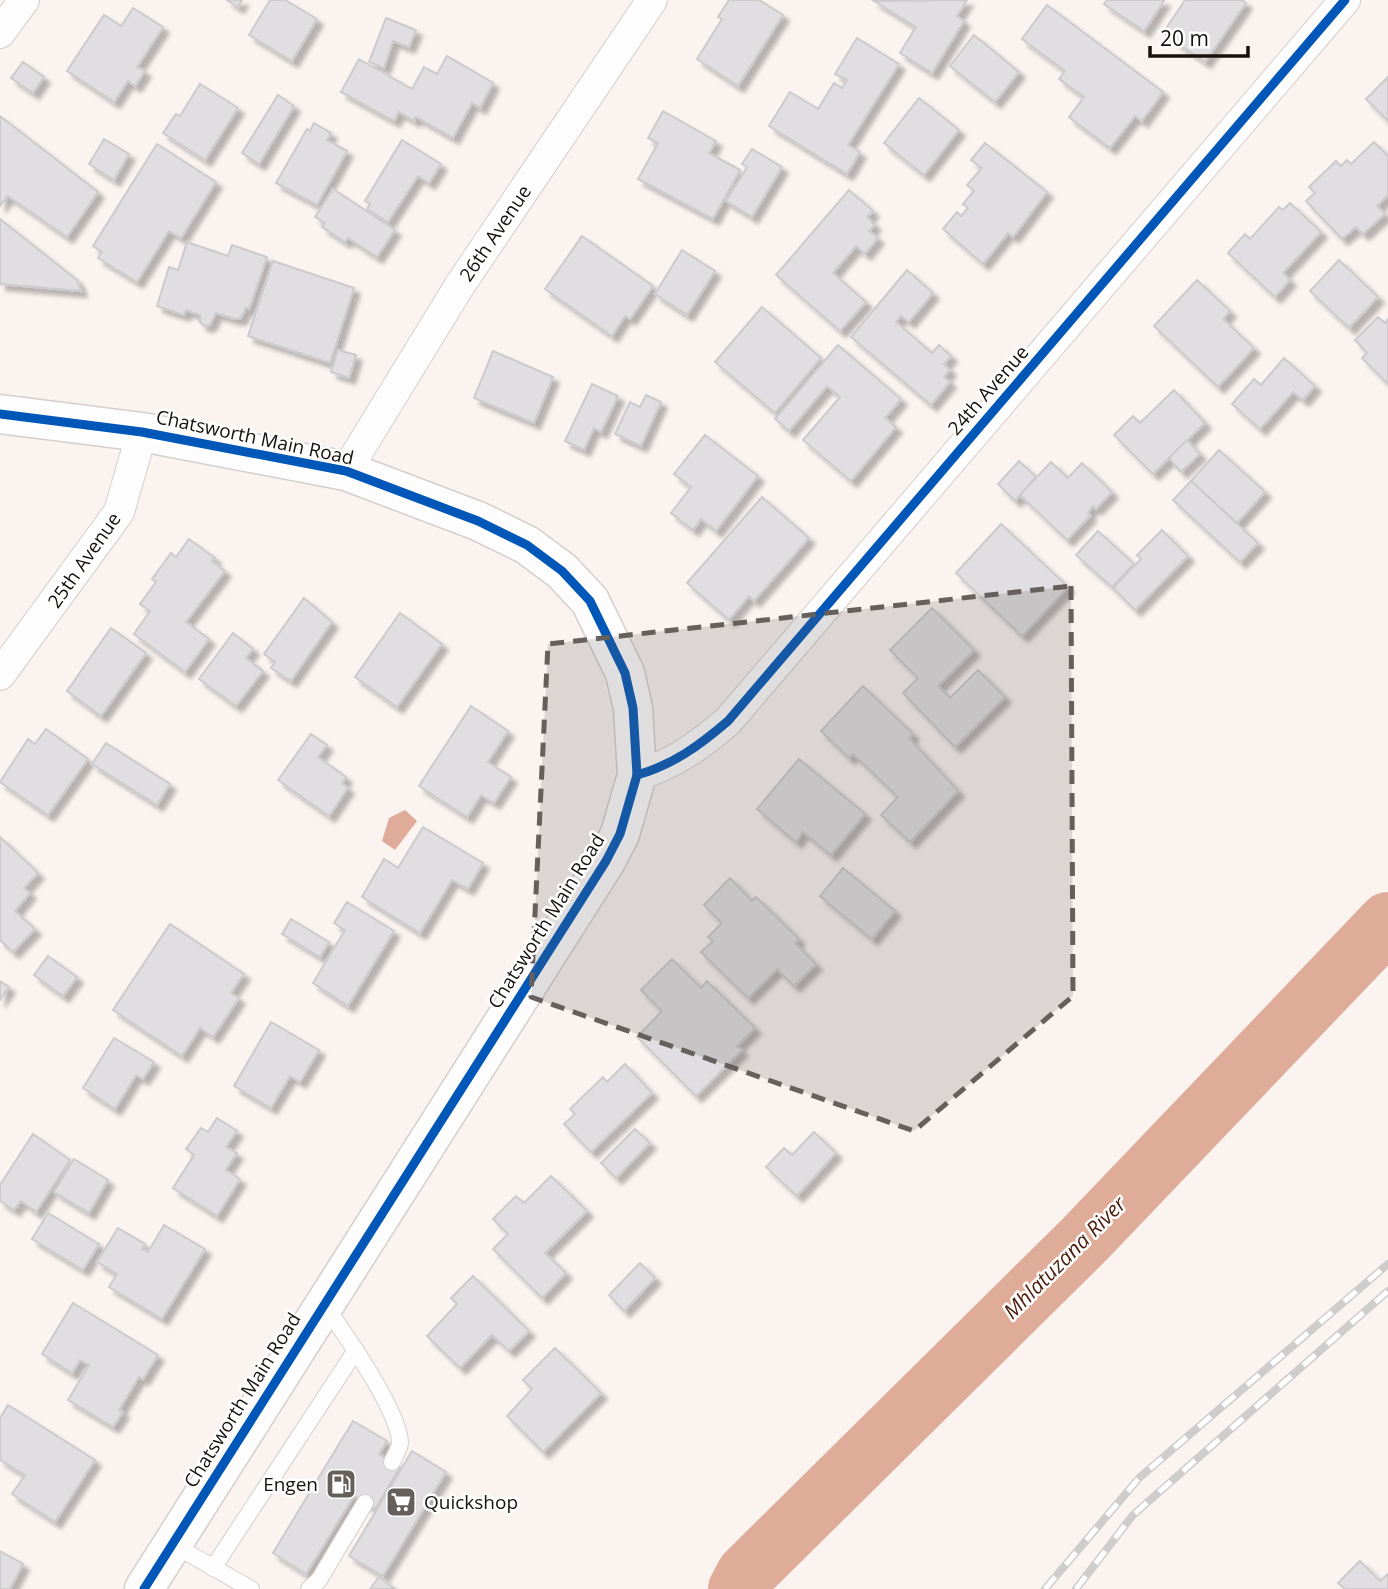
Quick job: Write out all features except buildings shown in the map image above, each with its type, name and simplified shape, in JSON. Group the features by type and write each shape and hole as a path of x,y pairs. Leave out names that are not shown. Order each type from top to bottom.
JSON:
{"street":[{"path":"0,33 24,0"},
{"name":"26th Avenue","path":"346,471 460,285 652,0"},
{"name":"24th Avenue","path":"637,775 660,769 688,754 728,721 1345,0"},
{"name":"Chatsworth Main Road","path":"0,414 142,432 346,471 478,521 527,545 562,571 590,601 625,673 636,727 637,775 620,834 606,861 144,1589"},
{"name":"25th Avenue","path":"0,675 119,512 142,432"}],"lane":[{"path":"324,1304 356,1350 398,1431 400,1446 392,1462"},
{"path":"213,1568 356,1350"},
{"path":"309,1589 319,1580 365,1503"},
{"path":"173,1544 251,1589"}],"highlighted area":[{"path":"1071,586 1073,996 914,1131 531,997 548,644"}],"shaded area":[{"path":"405,810 417,821 395,850 382,841 389,818"}],"waterway":[{"name":"Mhlatuzana River","path":"738,1589 746,1574 1085,1239 1388,922"}],"railway":[{"path":"1045,1589 1139,1478 1388,1264"},
{"path":"1076,1589 1133,1515 1388,1291"}],"cycle path":[{"path":"637,775 686,753 728,721 1345,0"},
{"path":"0,414 142,432 346,471 478,521 527,545 562,571 590,601 625,673 633,708 637,775 620,834 606,861 144,1589"}],"place":[{"name":"Engen","path":"341,1484"},
{"name":"Quickshop","path":"401,1502"}]}
